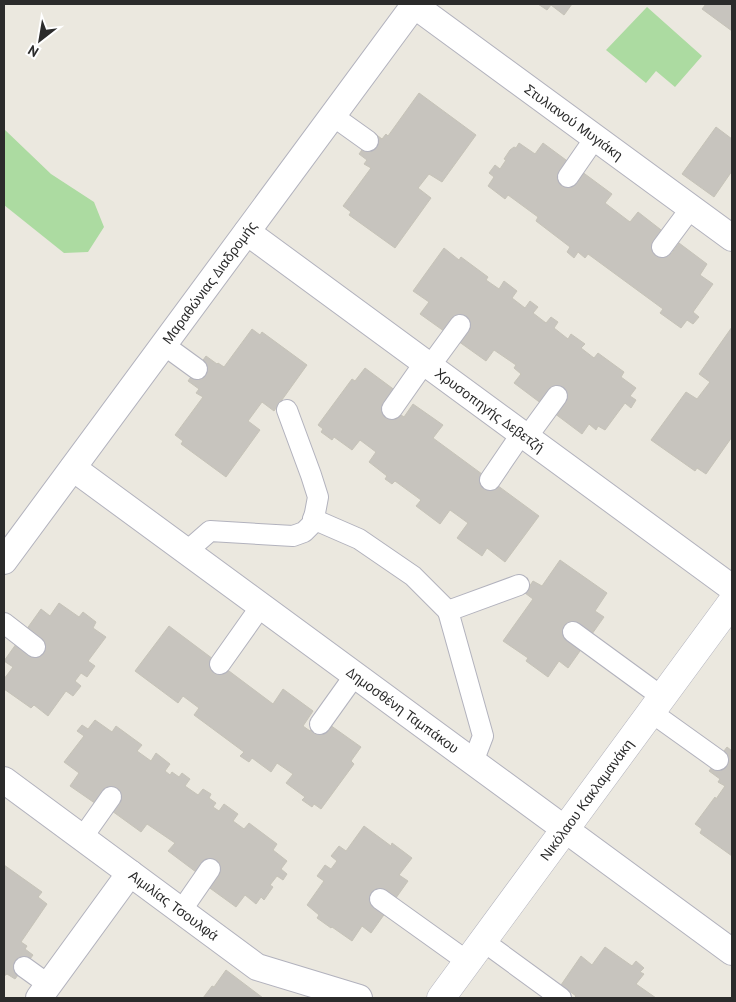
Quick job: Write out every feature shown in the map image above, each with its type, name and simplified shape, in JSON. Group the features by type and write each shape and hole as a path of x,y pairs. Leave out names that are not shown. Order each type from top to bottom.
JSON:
{"street":[{"name":"Μαραθώνιας Διαδρομής","path":"4,561 414,5"},
{"name":"Στυλιανού Μυγιάκη","path":"414,5 732,238"},
{"path":"333,116 368,142"},
{"path":"568,177 595,138"},
{"path":"662,247 691,208"},
{"name":"Χρυσοπηγής Δεβετζή","path":"247,232 732,588"},
{"path":"392,409 460,325"},
{"path":"164,345 197,369"},
{"path":"490,480 557,396"},
{"path":"186,552 210,532 293,536 304,532 312,524 318,497 287,410"},
{"name":"Δημοσθένη Ταμπάκου","path":"72,468 732,952"},
{"path":"313,519 359,539 405,570 448,611 483,736 473,762"},
{"path":"448,611 519,585"},
{"name":"Νικόλαου Κακλαμανάκη","path":"441,998 732,602"},
{"path":"220,664 261,606"},
{"path":"4,623 36,646"},
{"path":"573,632 718,760"},
{"path":"320,724 355,675"},
{"name":"Αιμιλίας Τσουλφά","path":"4,780 257,967 360,998"},
{"path":"82,838 111,797"},
{"path":"180,911 210,869"},
{"path":"24,967 44,992 130,873"},
{"path":"380,898 560,998"}],"green space":[{"path":"647,7 702,56 675,87 656,71 646,83 606,50"},
{"path":"4,129 51,174 94,202 104,227 88,252 64,253 4,205"}],"building":[{"path":"538,4 572,4 564,15 551,5 547,10"},
{"path":"706,4 732,4 732,31 702,9"},
{"path":"419,93 476,135 442,182 429,174 418,188 431,198 395,248 349,215 351,212 343,206 371,168 364,164 367,160 359,154 374,133 382,139 386,134 388,136"},
{"path":"716,127 732,139 732,171 714,197 682,174"},
{"path":"519,143 535,154 543,143 612,194 605,203 630,222 638,212 665,233 657,243 671,254 679,243 707,264 700,275 713,284 693,312 699,317 693,324 687,320 681,328 660,313 663,309 588,254 585,258 578,252 574,258 567,252 570,247 536,221 538,217 508,195 505,199 488,186 494,177 489,173 495,165 500,169 510,150 514,147 516,148"},
{"path":"444,248 459,260 461,257 488,277 486,280 499,289 504,281 517,291 512,298 525,308 530,301 538,307 533,313 546,323 551,317 558,322 554,328 568,339 571,334 585,344 581,348 594,358 598,353 624,372 621,377 636,388 630,396 636,400 631,408 625,403 605,430 598,426 596,430 589,424 582,434 514,383 521,374 514,368 516,365 494,350 486,361 420,314 429,302 413,291"},
{"path":"732,327 732,437 706,474 697,468 695,471 651,440 686,392 697,399 710,382 699,374"},
{"path":"252,329 260,335 262,332 307,365 274,411 262,402 248,421 260,430 226,477 181,444 183,441 175,435 203,397 196,393 199,389 188,381 206,356 224,367"},
{"path":"365,368 396,391 392,409 404,417 413,404 443,425 433,438 539,516 505,562 487,548 482,556 457,538 468,523 450,510 440,524 416,506 421,500 395,481 392,484 385,479 387,476 369,462 376,452 360,440 352,450 334,437 332,440 321,432 323,429 318,425 352,379 355,381"},
{"path":"560,560 607,593 595,611 604,617 568,668 559,661 548,677 526,661 528,658 503,641 533,599 525,593 533,581 542,586"},
{"path":"59,603 79,617 83,612 96,622 93,628 106,637 88,661 95,666 87,677 81,673 75,681 81,686 73,696 66,691 48,716 34,705 31,708 4,689 4,679 13,667 4,661 41,609 50,616"},
{"path":"169,626 273,704 283,689 313,711 303,726 310,731 317,721 330,725 361,747 351,761 354,764 321,809 314,804 312,807 302,800 305,797 286,783 293,774 277,763 271,772 252,758 249,762 240,756 244,752 194,715 199,708 183,696 178,703 135,671"},
{"path":"95,720 112,732 116,726 142,745 137,751 151,761 156,753 170,764 165,771 170,775 172,772 179,777 182,773 190,779 185,786 198,795 203,789 211,794 209,798 216,803 213,807 219,811 224,804 238,814 233,821 244,829 249,823 277,844 273,850 287,861 281,869 287,874 283,880 277,876 270,885 273,887 264,900 261,897 256,904 245,895 236,907 207,886 196,872 168,851 175,843 147,824 141,832 112,811 99,806 70,786 79,773 64,762 84,736 77,731 82,725 88,729"},
{"path":"727,747 732,751 732,856 700,833 702,829 695,824 725,786 718,782 720,779 709,771"},
{"path":"364,826 391,846 392,843 412,858 399,875 408,881 371,933 362,926 352,941 317,918 319,915 307,905 324,881 317,876 325,865 331,869 337,861 331,856 339,846 346,851"},
{"path":"4,865 42,892 38,897 47,904 21,942 27,946 25,949 33,955 15,979 7,974 4,976"},
{"path":"605,947 632,966 636,961 644,968 640,972 644,974 636,984 656,998 574,998 576,996 561,985 581,956 592,965"},
{"path":"226,970 263,998 203,998 212,986 214,987"}]}
